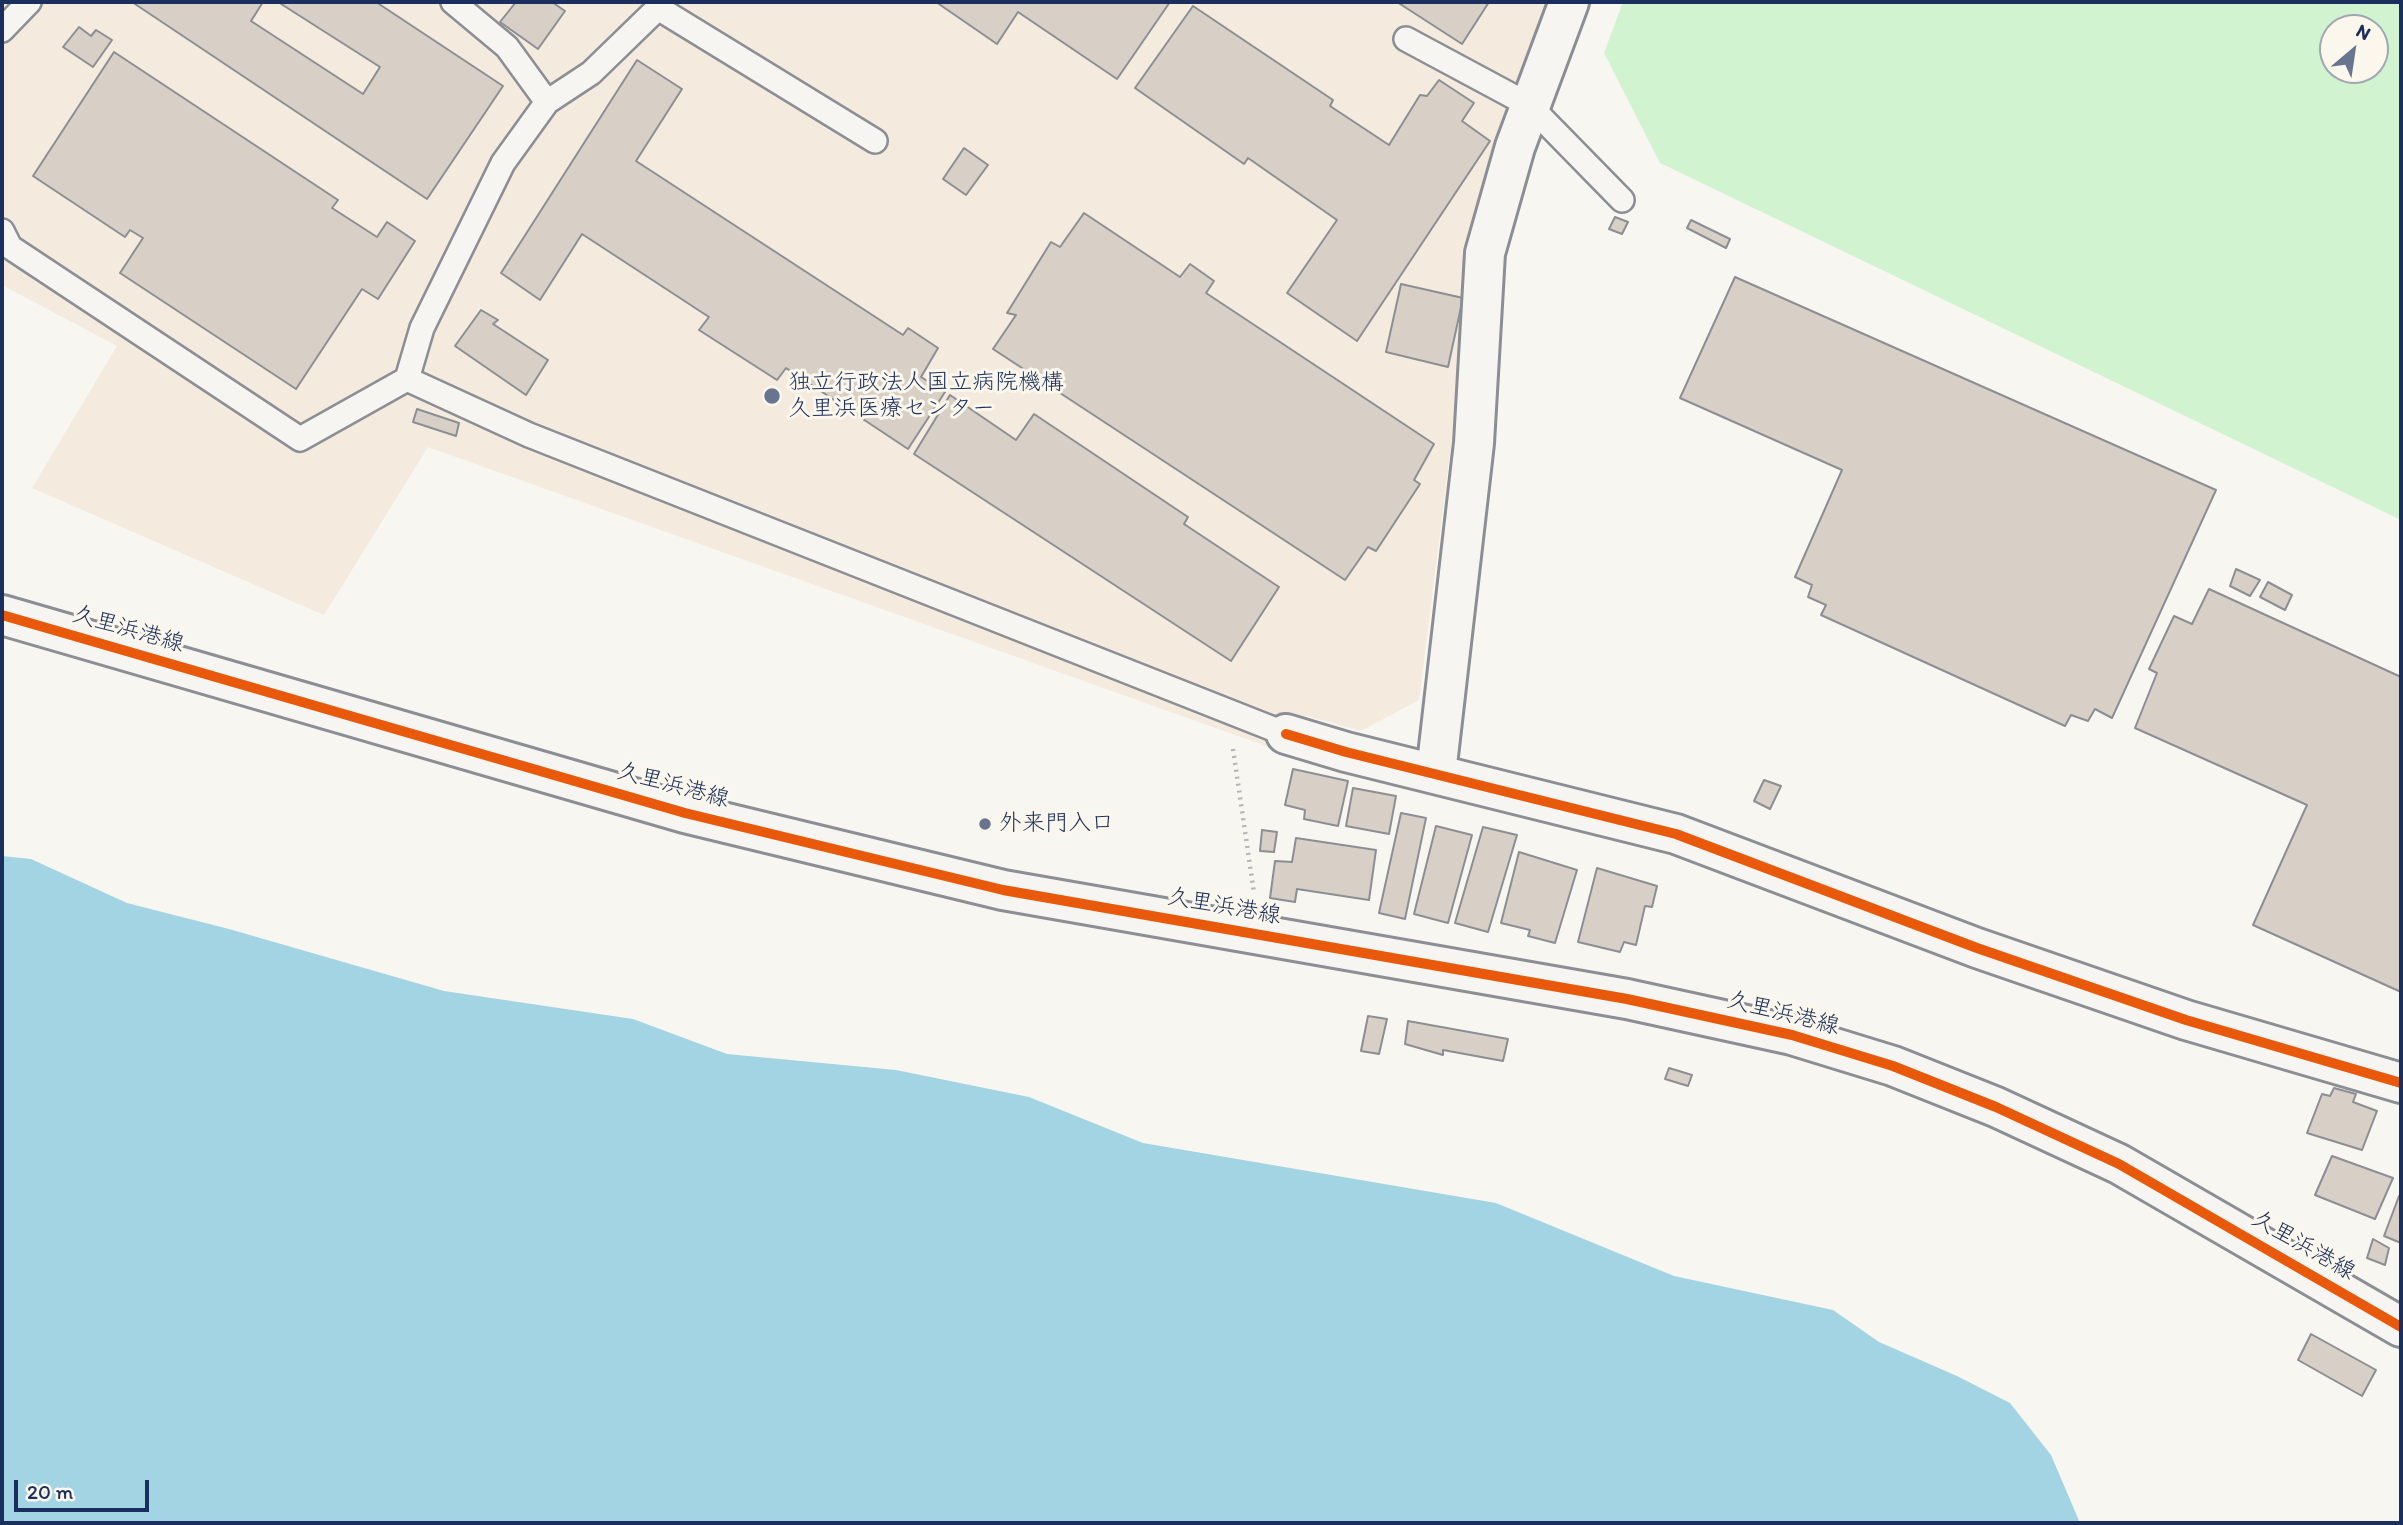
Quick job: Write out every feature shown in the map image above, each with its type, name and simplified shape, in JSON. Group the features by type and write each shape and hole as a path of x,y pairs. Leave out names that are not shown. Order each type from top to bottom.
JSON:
{"main road":[{"path":"1436,773 1474,443 1485,253 1529,105 1569,2"},
{"name":"久里浜港線","path":"2,615 685,813 1003,890 1627,999 1791,1035 1893,1066 1996,1107 2119,1164 2401,1327"},
{"path":"1286,734 1346,752 1676,834 1977,948 2173,1016 2401,1083"}],"lane":[{"path":"2,30 29,2"},
{"path":"453,2 507,47 547,102"},
{"path":"2,231 10,247 300,439 407,379 422,328 503,163 547,102 591,73 657,8 875,141"},
{"path":"1406,39 1529,105 1622,200"},
{"path":"407,379 542,440 1286,734"}],"path":[{"path":"1239,714 1232,739 1256,903"}],"shaded area":[{"name":"独立行政法人国立病院機構 久里浜医療センター","path":"2,2 1549,2 1504,115 1462,251 1468,310 1419,700 1361,731 1307,716 1266,746 428,447 324,615 32,488 117,346 2,285"}],"green space":[{"path":"1623,2 2401,2 2401,520 1660,163 1604,53"}],"water":[{"path":"2,856 31,859 127,903 229,929 444,991 633,1019 727,1054 896,1070 1029,1097 1143,1143 1496,1203 1674,1276 1833,1310 1879,1342 1957,1376 2010,1403 2051,1455 2080,1523 2,1523"}],"building":[{"path":"132,2 263,2 251,21 363,94 380,67 278,2 376,2 503,86 427,199"},
{"path":"516,2 552,2 565,11 538,49 500,22"},
{"path":"936,2 1170,2 1117,79 1018,12 997,44"},
{"path":"1397,2 1489,2 1462,44"},
{"path":"1193,6 1333,100 1330,106 1389,145 1420,95 1427,96 1439,80 1474,103 1462,121 1490,141 1357,341 1287,293 1337,220 1248,158 1244,164 1135,88"},
{"path":"79,27 91,36 96,30 112,40 93,67 63,47"},
{"path":"114,52 338,200 332,208 377,237 387,222 415,241 378,299 362,289 296,389 120,273 143,238 130,230 125,237 33,176"},
{"path":"637,60 682,89 636,161 903,335 908,328 938,348 921,377 945,392 908,449 786,368 777,380 699,330 709,317 582,234 540,300 501,273"},
{"path":"964,148 988,165 966,195 943,179"},
{"path":"1084,213 1180,277 1190,264 1214,281 1206,293 1434,444 1414,480 1420,484 1376,551 1368,547 1345,580 993,349 1016,315 1007,313 1051,242 1060,247"},
{"path":"1615,217 1628,222 1622,234 1609,229"},
{"path":"1691,220 1730,239 1726,248 1687,228"},
{"path":"1735,277 2216,490 2112,718 2095,709 2088,721 2071,715 2065,726 1821,615 1826,605 1808,597 1812,585 1795,577 1842,470 1680,398"},
{"path":"1401,284 1463,298 1448,367 1386,352"},
{"path":"481,310 498,320 493,324 548,360 526,395 455,346"},
{"path":"950,395 1016,440 1034,414 1188,517 1184,524 1279,587 1231,661 914,454"},
{"path":"417,409 459,423 456,436 413,422"},
{"path":"2236,569 2260,580 2250,596 2230,586"},
{"path":"2268,582 2292,595 2285,610 2260,597"},
{"path":"2209,589 2401,677 2401,992 2253,925 2307,805 2135,728 2157,673 2149,669 2174,616 2192,624"},
{"path":"1293,769 1348,781 1338,826 1304,819 1305,810 1285,805"},
{"path":"1764,780 1781,786 1770,809 1754,801"},
{"path":"1353,788 1396,796 1389,834 1346,826"},
{"path":"1401,813 1426,818 1405,919 1379,913"},
{"path":"1436,826 1472,835 1448,923 1414,914"},
{"path":"1483,827 1517,835 1488,932 1455,923"},
{"path":"1262,830 1277,832 1274,852 1260,851"},
{"path":"1296,838 1376,850 1369,900 1297,889 1295,902 1270,898 1275,861 1292,862"},
{"path":"1519,852 1577,870 1555,943 1528,936 1530,930 1501,923"},
{"path":"1597,868 1657,886 1652,907 1645,906 1636,945 1624,942 1620,952 1578,942"},
{"path":"1368,1016 1387,1019 1379,1054 1361,1051"},
{"path":"1408,1021 1508,1039 1503,1061 1443,1050 1443,1055 1405,1044"},
{"path":"1669,1068 1692,1075 1688,1086 1665,1079"},
{"path":"2334,1088 2356,1094 2353,1102 2377,1111 2362,1150 2307,1133 2322,1094 2330,1096"},
{"path":"2332,1156 2393,1178 2375,1219 2315,1195"},
{"path":"2401,1196 2401,1243 2384,1236"},
{"path":"2373,1239 2389,1248 2385,1265 2367,1258"},
{"path":"2311,1334 2376,1370 2362,1396 2298,1360"}],"cycle path":[{"path":"2,615 685,813 1003,890 1627,999 1792,1035 1893,1066 1996,1107 2119,1164 2401,1327"},
{"path":"1286,734 1346,752 1676,834 1977,948 2186,1020 2401,1083"}],"place":[{"name":"独立行政法人国立病院機構 久里浜医療センター","path":"772,396"},
{"name":"外来門入口","path":"985,824"}]}
